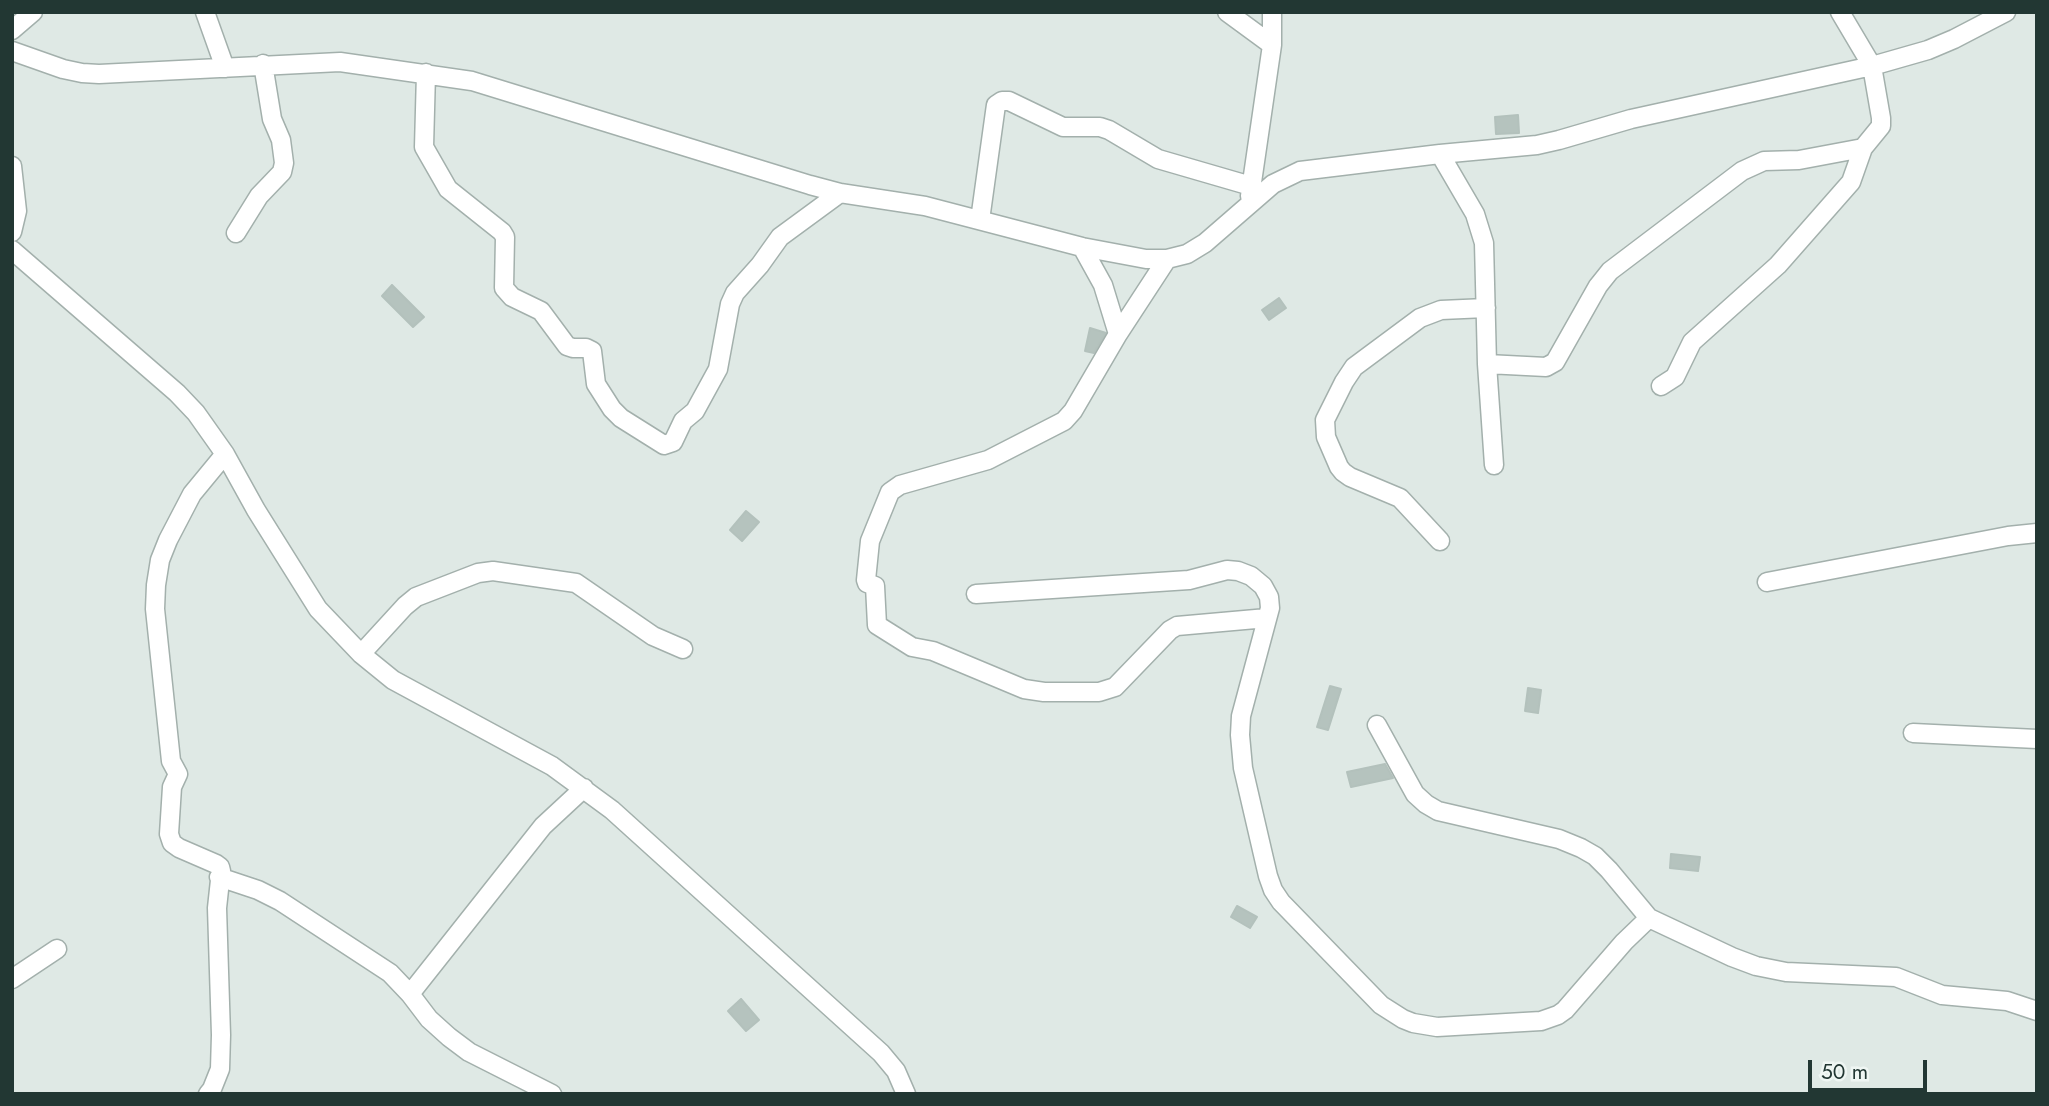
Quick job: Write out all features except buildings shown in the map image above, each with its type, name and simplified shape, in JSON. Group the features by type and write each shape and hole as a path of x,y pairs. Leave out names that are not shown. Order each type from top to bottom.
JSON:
{"street":[{"path":"12,30 33,12"},
{"path":"205,12 225,68"},
{"path":"1227,12 1272,45"},
{"path":"1248,206 1272,45 1272,12"},
{"path":"1661,386 1675,377 1692,342 1778,265 1842,192 1854,175 1863,148 1881,126 1872,66 1840,12"},
{"path":"12,51 62,69 82,73 340,61 472,81 840,193 893,200 1082,247 1167,259 1187,254 1205,243 1273,184 1300,172 1537,145 1631,119 1872,66 1941,44 2006,12"},
{"path":"236,233 259,196 282,172 284,163 281,140 272,119 263,64"},
{"path":"426,73 424,147 448,189 505,237 504,288 512,297 541,311 567,346 592,351 596,384 612,409 621,418 664,445 673,442 683,421 695,411 718,369 730,304 735,293 780,237 840,193"},
{"path":"980,220 996,105 1002,101 1009,101 1063,127 1100,127 1109,130 1158,159 1251,186"},
{"path":"1487,364 1546,367 1555,362 1598,286 1610,271 1742,171 1764,161 1799,160 1863,148"},
{"path":"1440,154 1475,214 1484,243 1487,364 1494,465"},
{"path":"12,166 17,211 12,232"},
{"path":"1082,247 1103,285 1118,334"},
{"path":"12,250 177,393 196,413 225,454 256,510 318,609 361,654 393,680 552,766 584,788 633,828 880,1053 896,1071 906,1094"},
{"path":"1167,259 1118,334 1073,411 1059,425 988,460 900,485 890,492 870,541 866,580 875,586 877,625 912,648 933,651 1024,689 1044,692 1099,692 1115,687 1177,626 1267,618"},
{"path":"1440,541 1401,498 1343,472 1326,437 1325,420 1354,367 1420,318 1441,310 1486,307"},
{"path":"208,1094 220,1069 217,908 220,867 179,848 172,843 169,834 172,787 178,774 171,761 155,609 160,560 167,540 192,494 225,454"},
{"path":"1767,582 2008,536 2037,533"},
{"path":"975,594 1189,580 1227,570 1251,576 1263,586 1269,597 1270,608 1241,716 1240,735 1244,768 1268,876 1281,902 1381,1005 1413,1023 1437,1027 1541,1021 1549,1018 1565,1010 1624,942 1649,918"},
{"path":"361,654 416,597 478,573 493,571 576,583 653,636 684,649"},
{"path":"1377,725 1415,794 1426,804 1438,811 1559,839 1581,848 1595,856 1609,870 1649,918 1756,966 1786,972 1885,975 1942,995 2007,1000 2037,1011"},
{"path":"1913,733 2037,739"},
{"path":"410,994 543,825 584,788"},
{"path":"219,877 258,890 280,901 390,973 429,1019 459,1045 552,1094"},
{"path":"12,979 57,949"},
{"path":"889,1094 896,1071"}]}
